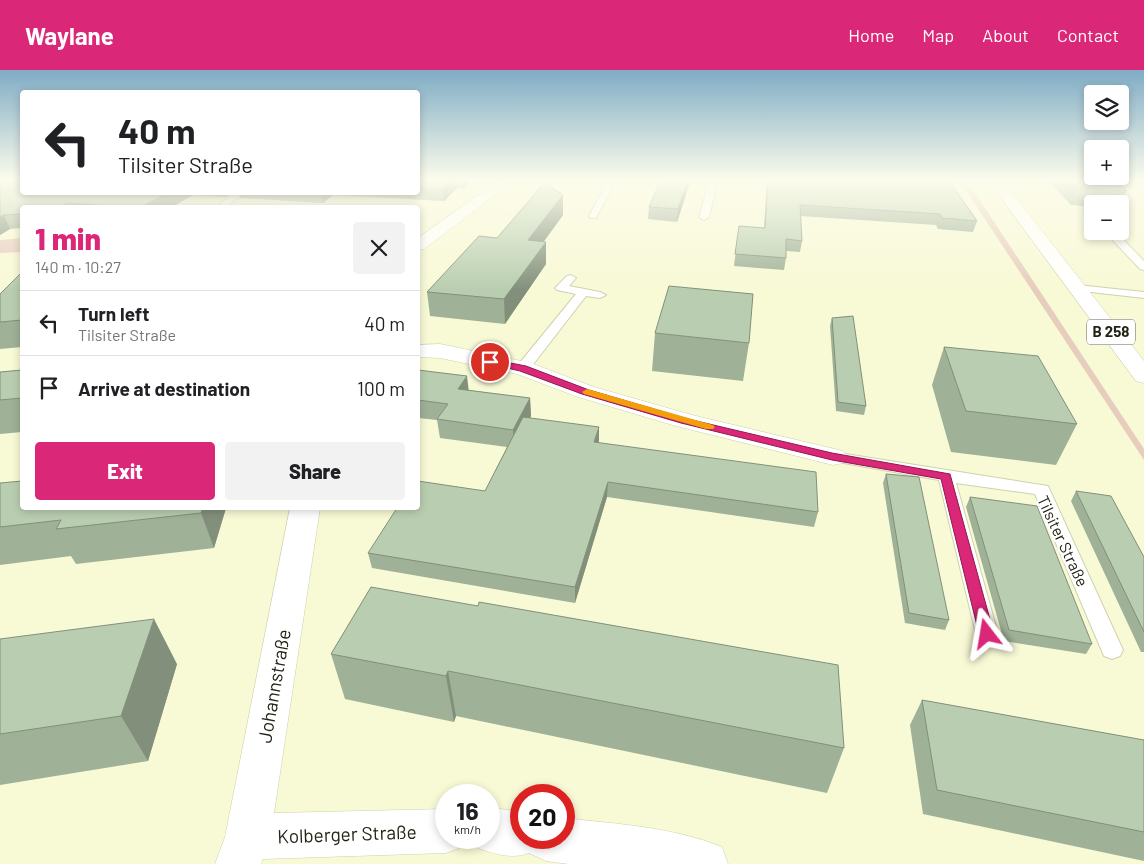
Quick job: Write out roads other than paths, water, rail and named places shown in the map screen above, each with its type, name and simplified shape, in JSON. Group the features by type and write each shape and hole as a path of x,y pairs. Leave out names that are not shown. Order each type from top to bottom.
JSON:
{"street":[{"path":"420,242 457,216"},
{"name":"B 258","path":"1022,216 1144,376"},
{"name":"Tilsiter Straße","path":"420,351 440,351 523,368 586,392 685,421 832,457"},
{"name":"Johannstraße","path":"243,851 305,510"},
{"name":"Kolberger Straße","path":"243,851 435,832"},
{"path":"575,842 649,852 705,864"}],"lane":[{"path":"1117,240 1144,267"},
{"path":"571,278 561,288 600,295"},
{"path":"1077,288 1144,294"},
{"path":"523,368 583,292"},
{"name":"Tilsiter Straße","path":"832,457 1042,490 1112,650"},
{"path":"946,476 987,634"}]}
